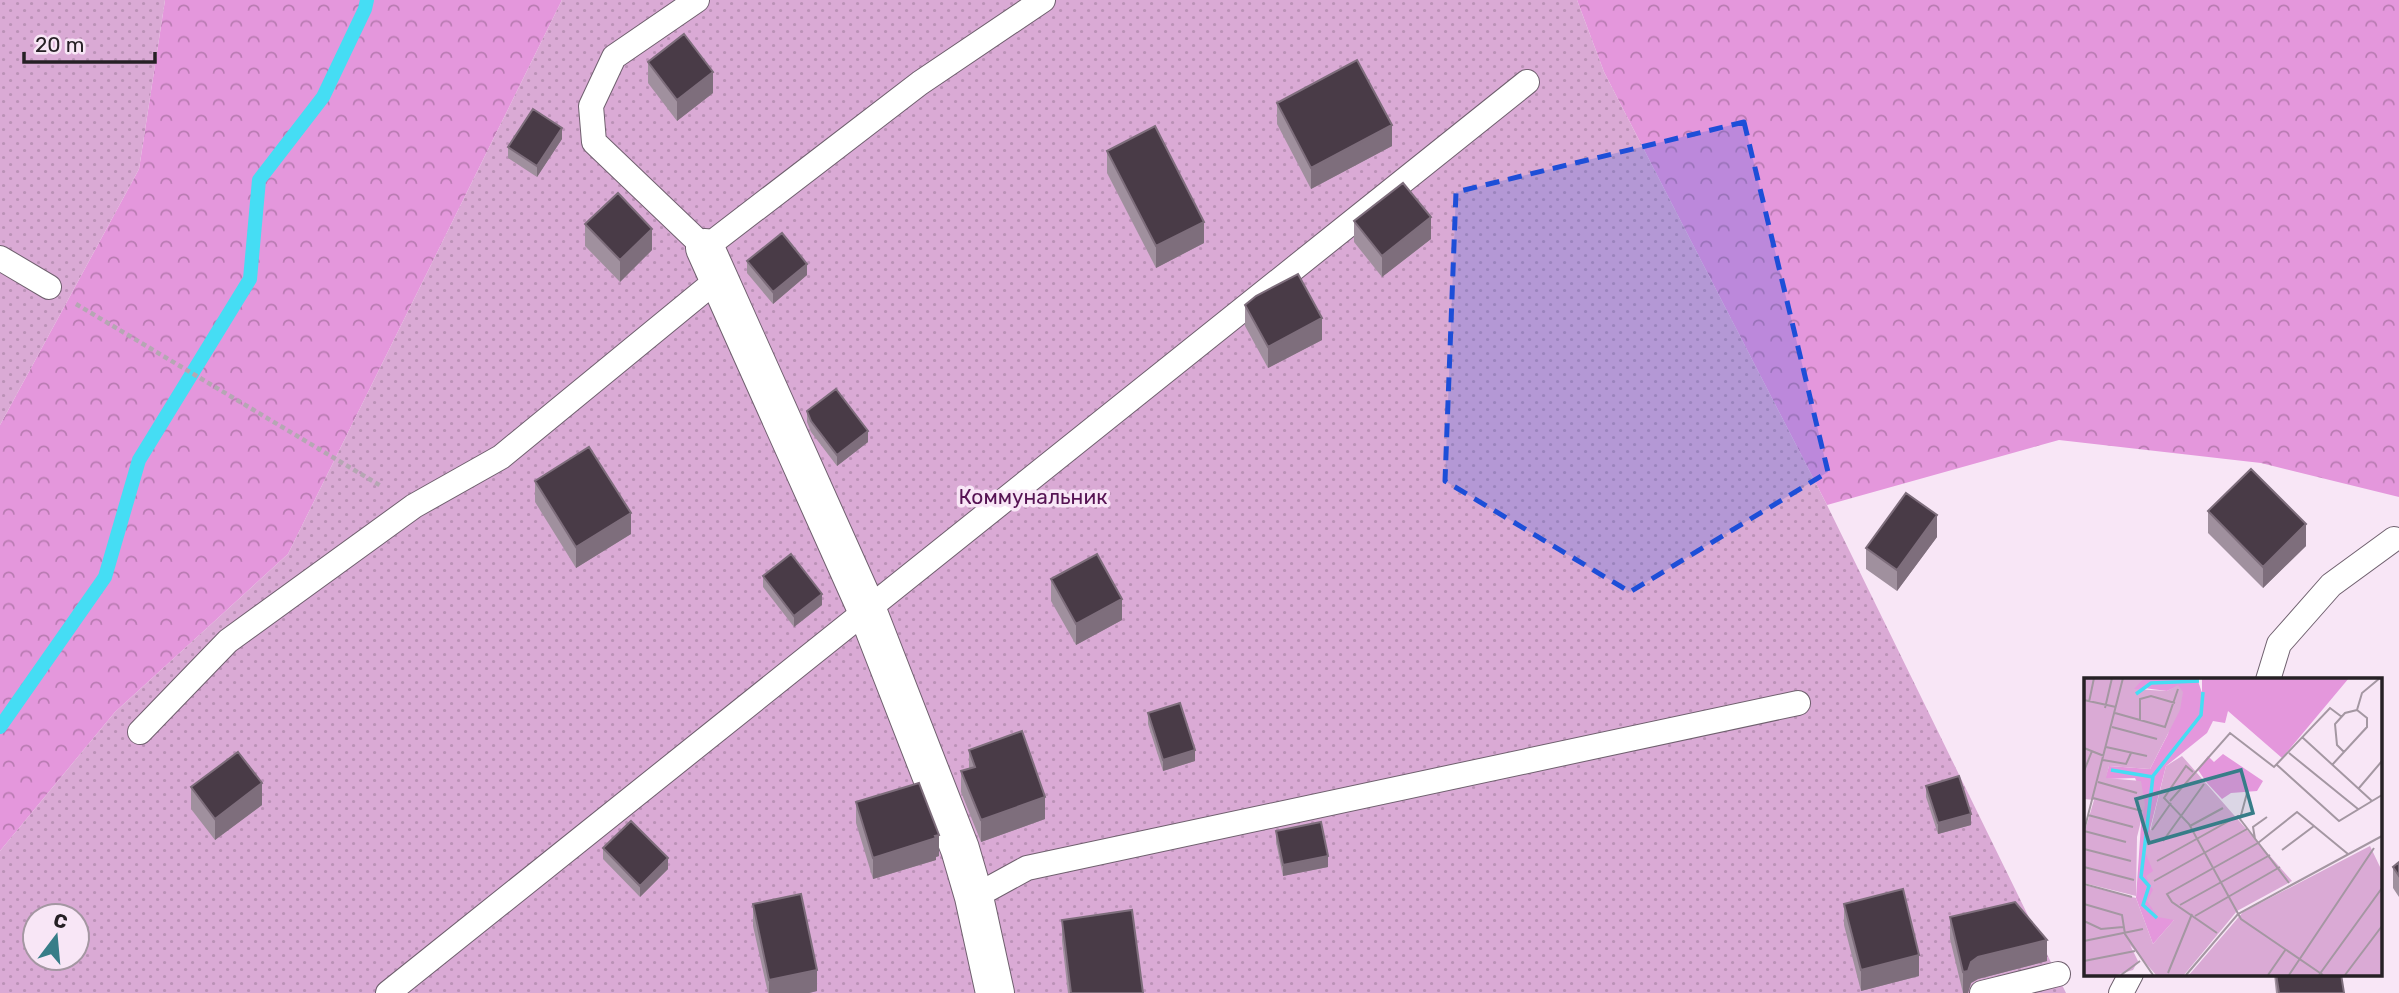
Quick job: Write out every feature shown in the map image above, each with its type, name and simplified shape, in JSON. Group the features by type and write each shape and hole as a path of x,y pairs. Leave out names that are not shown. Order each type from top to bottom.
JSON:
{"street":[{"path":"711,263 867,610 960,849 974,897 995,993"}],"lane":[{"path":"697,0 614,57 591,106 594,142 711,263"},
{"path":"140,732 228,641 414,506 500,457 711,263 920,83 1043,0"},
{"path":"388,993 1527,82"},
{"path":"0,258 49,287"},
{"path":"2269,678 2279,644 2331,585 2393,539"},
{"path":"974,897 1027,867 1798,703"},
{"path":"2121,993 2131,976"},
{"path":"1982,993 2063,987"}],"path":[{"path":"49,287 414,506"}],"highlighted area":[{"path":"1744,122 1828,472 1630,592 1445,481 1456,192"}],"green space":[{"path":"0,0 165,0 139,169 0,425"},
{"path":"165,0 562,0 288,554 115,712 0,851 0,425 139,169"},
{"name":"Коммунальник","path":"562,0 1577,0 1604,72 1827,505 2066,993 0,993 0,851 115,712 288,554"},
{"path":"1577,0 2399,0 2399,497 2261,463 2059,440 1827,505 1604,72"}],"building":[{"path":"684,34 713,72 677,100 648,62"},
{"path":"1357,60 1392,125 1311,168 1277,103"},
{"path":"533,109 562,128 537,166 508,147"},
{"path":"1155,126 1204,222 1156,246 1107,151"},
{"path":"1403,183 1431,217 1382,256 1354,221"},
{"path":"618,193 652,229 620,260 585,224"},
{"path":"782,233 807,264 773,292 747,261"},
{"path":"1298,274 1322,318 1268,347 1245,305 1256,296"},
{"path":"836,389 868,431 837,455 811,421 807,411"},
{"path":"589,447 631,513 576,547 535,481"},
{"path":"2251,469 2306,524 2263,567 2208,511"},
{"path":"1906,493 1937,515 1897,570 1866,548"},
{"path":"791,554 822,594 794,616 763,576"},
{"path":"1097,554 1122,599 1076,624 1051,579"},
{"path":"1180,703 1195,750 1163,760 1148,713"},
{"path":"1022,731 1045,797 981,820 961,771 975,767 969,750"},
{"path":"238,752 262,783 215,819 191,787"},
{"path":"1959,776 1971,814 1938,823 1926,786"},
{"path":"919,783 939,835 873,858 856,802"},
{"path":"631,821 668,858 640,886 603,848"},
{"path":"1321,822 1328,856 1283,865 1276,831"},
{"path":"2399,862 2399,876 2393,867"},
{"path":"1903,889 1919,955 1861,970 1844,904"},
{"path":"801,894 817,970 769,980 753,904"},
{"path":"2015,902 2047,940 1978,957 1971,962 1968,971 1963,972 1950,917"},
{"path":"1132,910 1143,993 1071,993 1062,920"},
{"path":"2276,976 2341,976 2344,993 2279,993"}],"waterway":[{"path":"0,727 105,577 139,460 250,279 259,180 323,97 367,0"}]}
